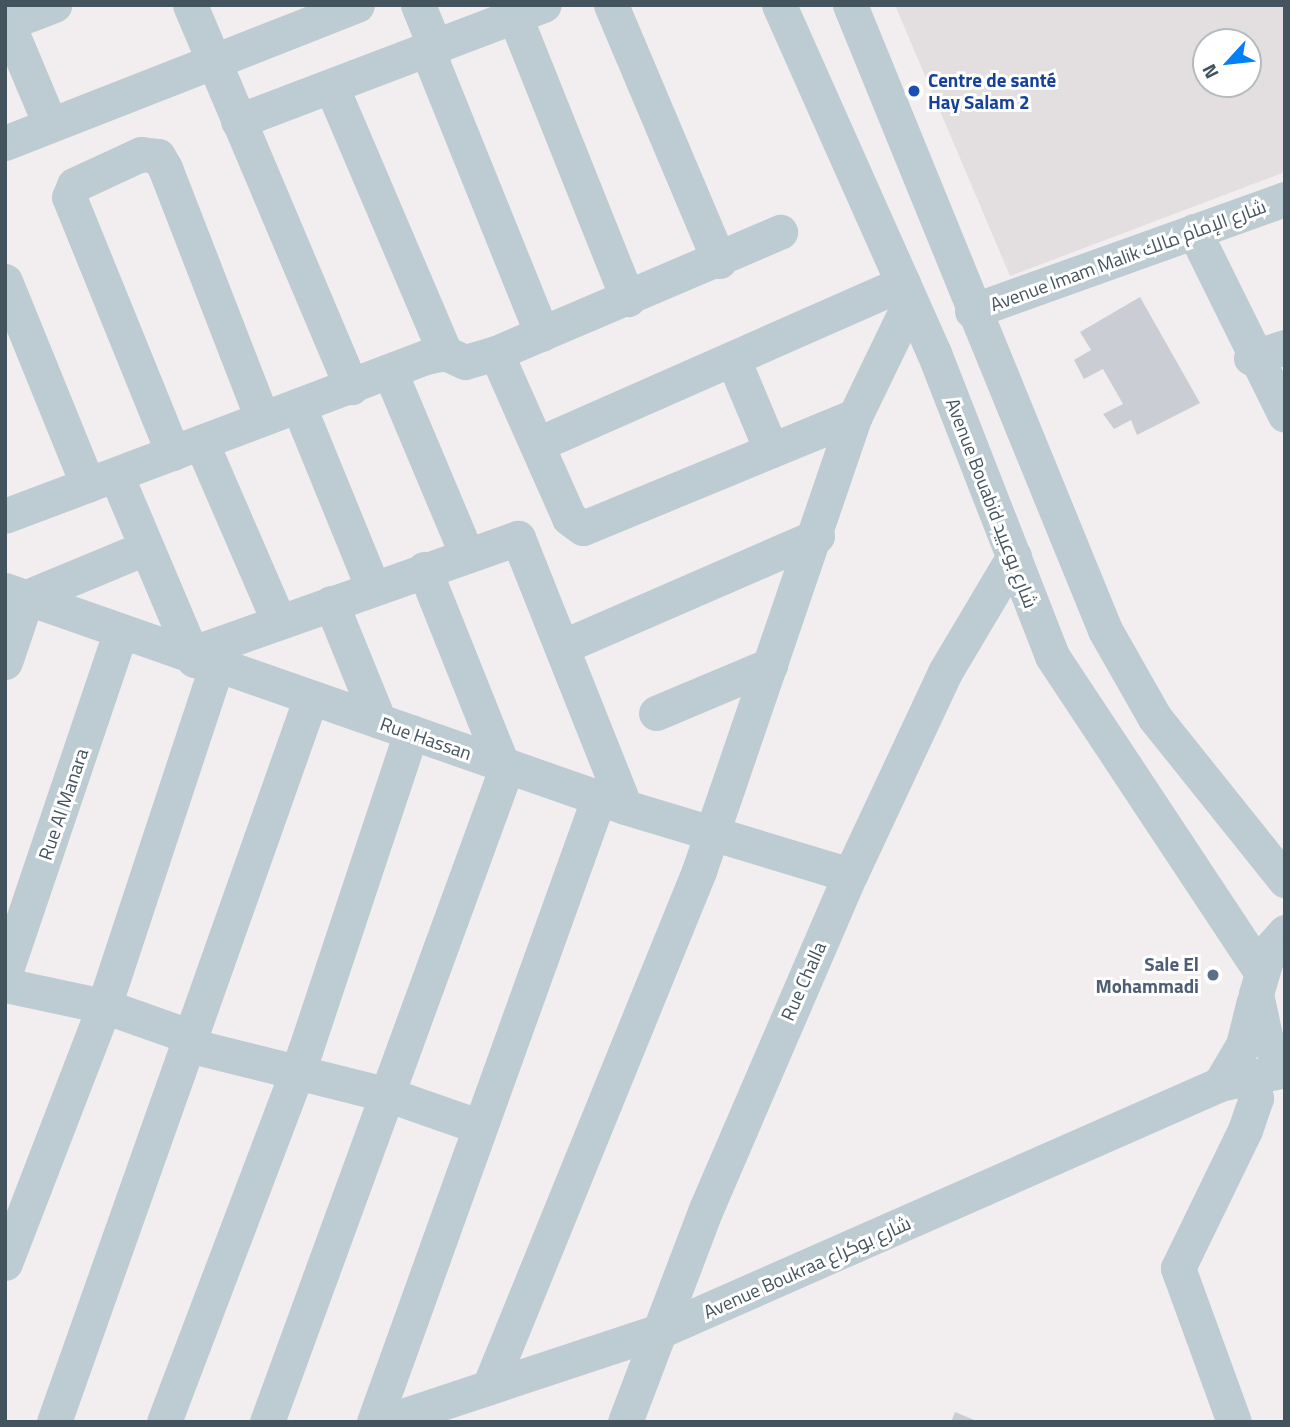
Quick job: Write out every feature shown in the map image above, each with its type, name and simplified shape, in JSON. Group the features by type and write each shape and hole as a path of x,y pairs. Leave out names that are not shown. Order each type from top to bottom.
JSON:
{"street":[{"path":"50,124 6,22 54,5"},
{"path":"190,5 351,387"},
{"path":"5,143 357,5"},
{"path":"418,5 432,50 541,334"},
{"path":"611,5 719,261"},
{"name":"Avenue Bouabid شارع بوعبيد","path":"779,5 907,293 1014,556 1042,635 1075,695 1258,982"},
{"path":"850,5 972,310 1129,678 1285,880"},
{"path":"238,121 332,88 529,11 628,299"},
{"path":"332,88 445,353 465,362 496,353 628,299 780,233"},
{"path":"262,418 158,156 141,155 74,185 69,197 187,447 279,622"},
{"name":"Avenue Imam Malik شارع الإمام مالك","path":"972,310 1285,199"},
{"path":"1194,231 1251,358 1285,415"},
{"path":"5,281 102,480 145,548 200,660 104,1006 5,1263"},
{"path":"538,443 733,359 907,293"},
{"path":"489,1387 715,829 817,536 855,416 907,293"},
{"path":"1251,358 1285,346"},
{"path":"5,516 262,418 445,353"},
{"path":"496,353 569,518 583,528 855,416"},
{"path":"733,359 771,450"},
{"path":"390,372 466,553"},
{"path":"299,407 373,588"},
{"path":"564,646 817,536"},
{"path":"200,660 279,622 466,553 508,538 522,542 564,646 612,802 478,1126 374,1422"},
{"path":"5,662 16,593 145,548"},
{"name":"Rue Challa","path":"625,1422 741,1122 850,875 945,672 1014,556"},
{"path":"267,1422 389,1095 505,765 424,569"},
{"name":"Rue Hassan","path":"16,593 120,634 310,700 612,802 715,829 850,875"},
{"path":"164,1422 295,1076 395,727 331,603"},
{"name":"Rue Al Manara","path":"5,973 120,634"},
{"path":"656,713 770,665"},
{"path":"54,1422 310,700"},
{"path":"1234,1422 1178,1268 1245,1130 1256,1098 1236,1081 1258,982 1285,932"},
{"path":"1258,982 1266,1040 1285,1064"},
{"path":"5,985 104,1006 183,1034 188,1045 295,1076 389,1095 478,1126"},
{"name":"Avenue Boukraa شارع بوكراع","path":"384,1422 662,1330 1236,1081 1285,1070"}],"shaded area":[{"path":"895,5 1285,5 1285,172 1010,276"}],"building":[{"path":"1140,297 1200,403 1137,435 1131,420 1114,429 1103,414 1123,404 1103,369 1084,379 1074,360 1091,350 1080,332"},
{"path":"955,1412 979,1422 951,1422"}],"place":[{"name":"Centre de santé Hay Salam 2","path":"914,91"},
{"name":"Sale El Mohammadi","path":"1213,975"}]}
